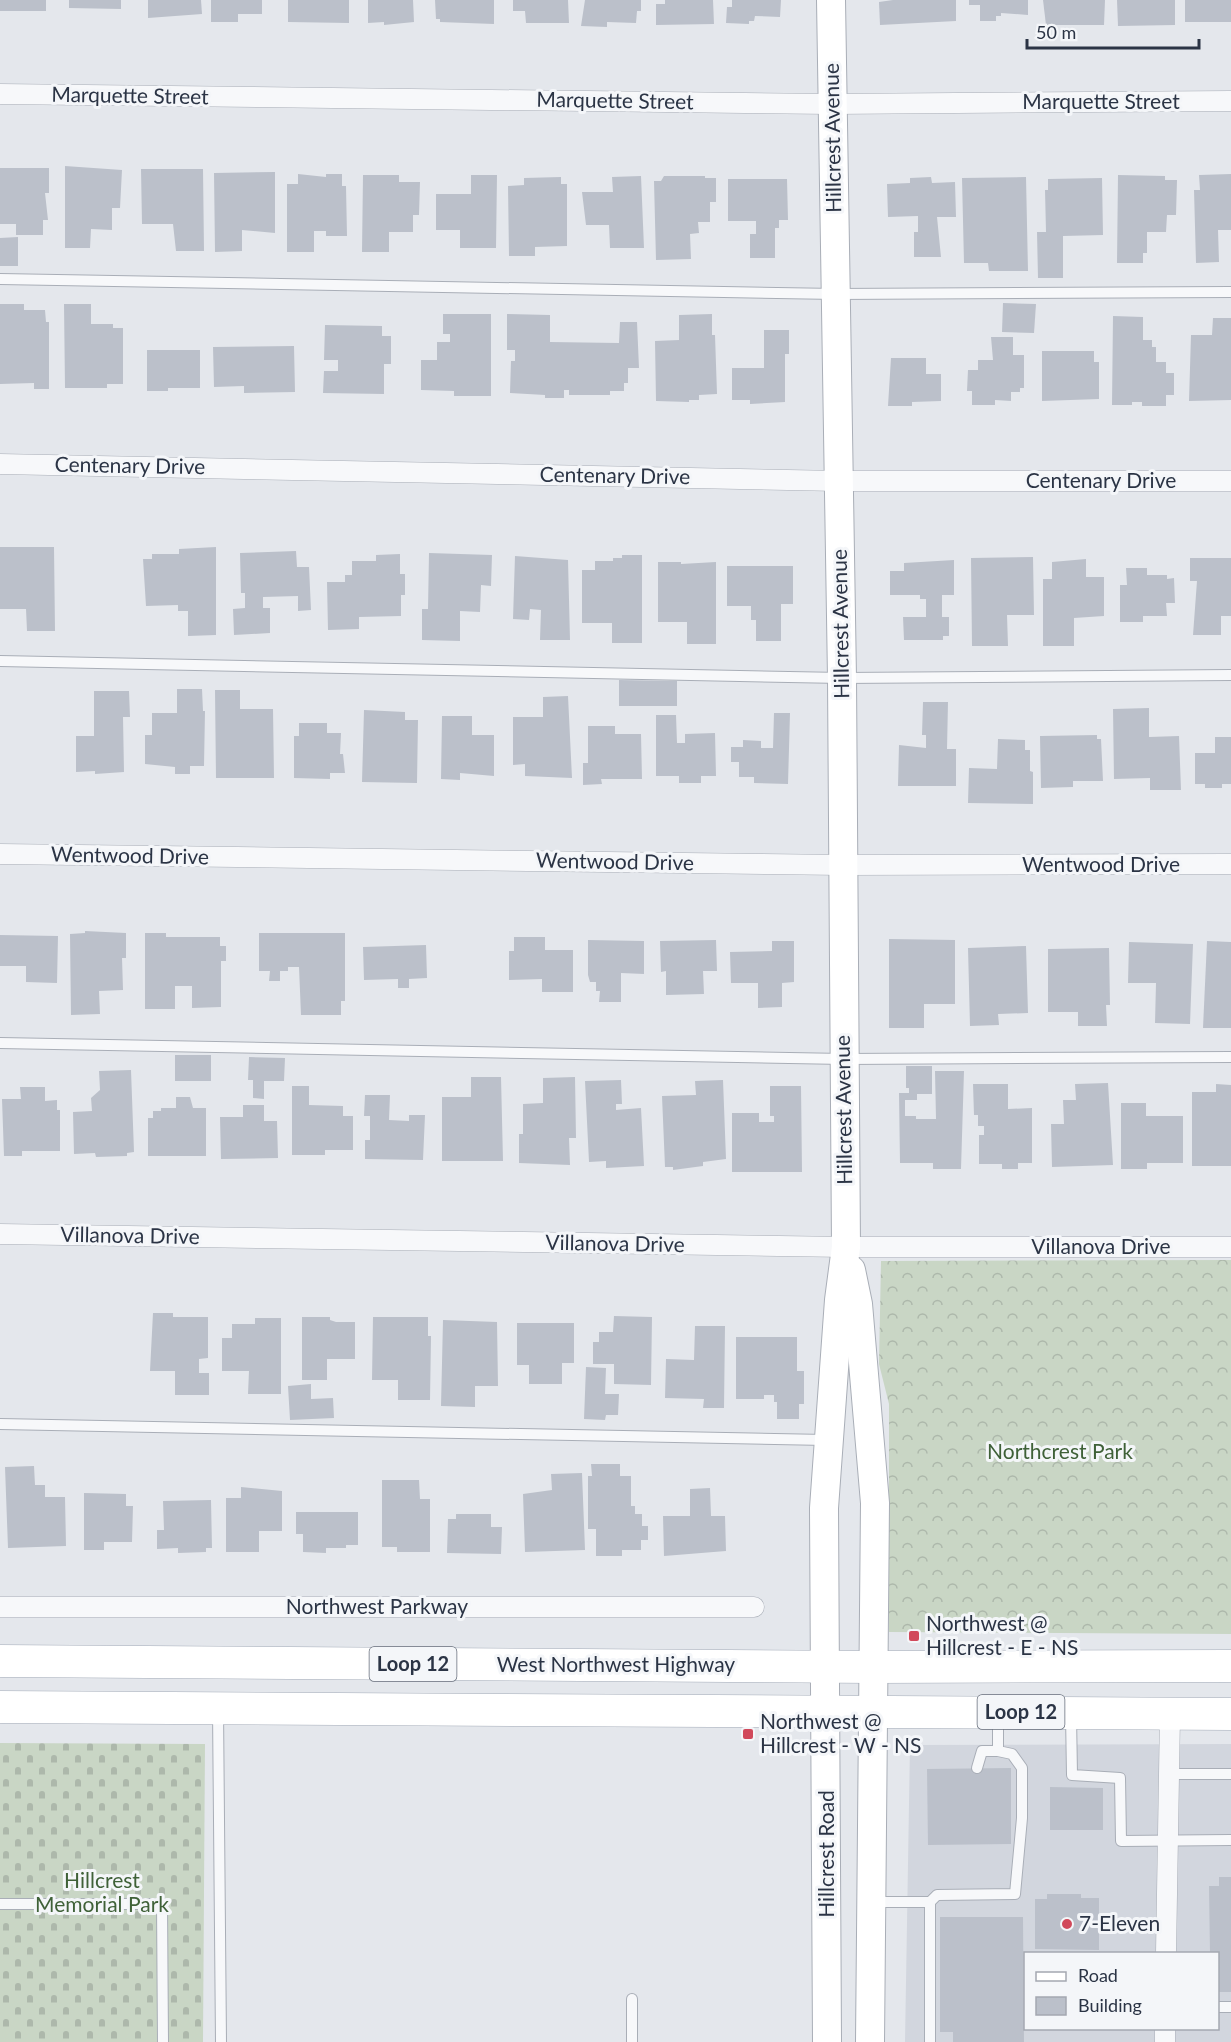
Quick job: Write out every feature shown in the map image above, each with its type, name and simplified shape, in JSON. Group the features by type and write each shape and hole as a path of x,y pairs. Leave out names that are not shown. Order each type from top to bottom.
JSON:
{"main road":[{"name":"West Northwest Highway","path":"0,1662 873,1667 1231,1666"},
{"name":"Loop 12","path":"0,1707 1231,1714"}],"street":[{"name":"Hillcrest Avenue","path":"826,1666 824,1508 839,1300 846,1247 842,678 831,0"},
{"name":"Marquette Street","path":"0,94 832,104 1231,100"},
{"name":"Centenary Drive","path":"0,464 839,481 1231,481"},
{"name":"Wentwood Drive","path":"0,854 843,865 1231,864"},
{"name":"Villanova Drive","path":"0,1234 846,1247 1231,1247"},
{"name":"Hillcrest Avenue","path":"846,1247 858,1304 875,1503 873,1667"},
{"name":"Northwest Parkway","path":"0,1607 754,1607"},
{"name":"Hillcrest Road","path":"826,1666 827,2042"},
{"name":"Hillcrest Road","path":"870,2042 873,1667"},
{"path":"1166,1952 1170,1714"}],"lane":[{"path":"0,279 836,294 1231,292"},
{"path":"0,661 842,678 1231,675"},
{"path":"0,1043 844,1059 1231,1057"},
{"path":"0,1424 830,1440"},
{"path":"218,1708 221,2042"},
{"path":"998,1712 998,1751"},
{"path":"1071,1713 1072,1775 1120,1778 1121,1841 1231,1840"},
{"path":"870,1902 930,1902 937,1895 1015,1894 1022,1818 1022,1768 1012,1754 998,1751 982,1751 977,1768"},
{"path":"1169,1774 1231,1774"},
{"path":"930,1902 930,2042"},
{"path":"0,1904 162,1904 163,2042"},
{"path":"632,1999 632,2042"}],"shaded area":[{"path":"1231,1744 1231,2042 905,2042 910,1745"}],"green space":[{"name":"Northcrest Park","path":"1231,1260 1231,1634 889,1632 889,1404 879,1364 881,1261"},
{"name":"Hillcrest Memorial Park","path":"0,1743 205,1744 203,2042 0,2042"}],"building":[{"path":"0,0 46,0 46,11 0,11"},
{"path":"69,0 121,0 121,9 69,8"},
{"path":"148,0 201,0 202,14 148,18"},
{"path":"211,0 262,0 262,14 238,14 238,22 211,22"},
{"path":"288,0 349,0 349,23 288,22"},
{"path":"368,0 413,0 414,22 384,25 384,22 368,23"},
{"path":"435,0 494,0 494,24 440,22 440,19 436,19"},
{"path":"513,0 568,0 569,23 526,23 525,11 513,11"},
{"path":"585,0 641,0 641,11 637,11 636,23 607,22 607,27 581,26"},
{"path":"665,0 713,0 714,24 656,25 656,4 665,4"},
{"path":"732,0 781,0 780,17 755,16 754,21 749,21 749,24 726,23 727,7 732,7"},
{"path":"956,0 956,21 880,25 879,2"},
{"path":"969,0 1028,0 1028,15 1001,13 1001,16 996,16 996,21 980,21 980,5 969,5"},
{"path":"1043,0 1105,0 1104,25 1046,25"},
{"path":"1117,0 1175,0 1175,25 1118,26"},
{"path":"1185,0 1231,0 1231,22 1185,22"},
{"path":"65,166 122,170 120,208 112,208 112,230 91,229 90,248 65,248"},
{"path":"0,168 49,168 49,193 45,193 48,220 43,220 43,235 16,235 16,224 0,224"},
{"path":"141,169 203,169 204,251 176,251 173,224 142,224"},
{"path":"275,172 275,233 242,230 242,251 215,252 214,173"},
{"path":"298,174 326,177 326,174 342,174 342,186 346,186 347,236 326,236 326,231 314,231 314,252 287,252 287,184 298,184"},
{"path":"1231,174 1231,230 1218,230 1219,262 1196,263 1194,190 1200,190 1199,175"},
{"path":"363,175 399,175 399,182 420,182 419,215 413,215 413,232 389,232 389,252 362,252"},
{"path":"471,175 497,175 496,248 460,248 460,230 436,230 436,194 471,194"},
{"path":"1118,175 1165,176 1165,180 1177,180 1176,215 1167,215 1166,232 1147,232 1147,253 1143,253 1143,263 1117,263"},
{"path":"641,176 644,248 610,248 609,225 586,225 582,192 613,192 612,177"},
{"path":"664,176 716,178 716,202 710,202 710,222 698,222 699,233 690,234 691,259 656,260 654,181 661,181"},
{"path":"561,177 561,184 567,184 567,246 535,247 535,256 509,256 508,186 524,185 524,178"},
{"path":"931,177 932,183 955,182 956,217 937,217 941,257 914,257 914,232 918,232 918,216 888,217 887,184 910,183 910,178"},
{"path":"1026,177 1028,271 989,271 988,263 964,263 962,178"},
{"path":"1102,178 1103,235 1063,236 1063,278 1038,278 1037,232 1046,232 1045,190 1048,190 1048,179"},
{"path":"728,179 787,179 788,220 779,220 779,228 775,228 775,258 750,258 750,234 756,234 756,221 728,221"},
{"path":"18,237 18,266 0,266 0,238"},
{"path":"1003,303 1036,304 1034,333 1002,332"},
{"path":"0,304 24,304 24,310 45,310 46,322 49,322 49,389 34,389 34,383 0,384"},
{"path":"64,304 91,304 91,324 113,324 113,328 123,328 123,384 107,384 107,388 65,388"},
{"path":"443,314 491,314 491,396 454,396 454,391 421,390 421,360 437,360 437,342 450,342 450,334 443,334"},
{"path":"507,314 550,315 550,342 619,343 620,322 637,322 639,368 628,368 628,383 624,383 624,391 610,391 610,395 569,395 569,390 564,390 564,398 545,398 545,395 510,393 511,361 515,361 515,350 507,350"},
{"path":"712,314 717,394 699,395 699,400 689,400 689,402 656,401 655,341 679,340 679,315"},
{"path":"1113,316 1143,317 1143,340 1152,340 1152,347 1156,347 1156,362 1166,362 1166,373 1174,373 1174,395 1166,395 1166,406 1142,406 1142,402 1132,402 1132,405 1112,405"},
{"path":"1213,318 1231,318 1231,400 1189,401 1191,335 1212,335"},
{"path":"325,325 382,326 382,336 391,336 391,364 384,364 384,394 323,393 324,371 338,371 338,360 324,360"},
{"path":"764,330 789,330 789,354 785,354 785,402 750,404 750,400 732,400 732,368 764,368"},
{"path":"991,337 1013,337 1013,355 1024,355 1024,388 1020,388 1020,392 1011,392 1011,401 995,400 995,405 972,405 972,391 967,391 968,370 978,370 978,360 993,360"},
{"path":"294,346 295,392 244,393 244,386 214,387 213,347"},
{"path":"147,350 200,350 200,388 168,388 168,391 147,391"},
{"path":"1042,351 1094,351 1094,362 1099,362 1099,399 1042,401"},
{"path":"891,358 926,358 926,374 941,374 941,401 912,402 912,406 888,406"},
{"path":"0,547 54,547 55,631 27,631 26,609 0,609"},
{"path":"216,547 216,635 188,636 188,611 178,611 178,605 146,606 143,559 152,559 152,554 179,554 179,549"},
{"path":"296,551 297,567 309,567 311,610 298,611 298,596 263,597 263,608 270,608 270,633 234,635 233,609 245,608 245,593 241,593 240,553"},
{"path":"429,553 492,555 491,586 481,585 480,612 460,611 460,641 422,640 422,609 428,609"},
{"path":"400,554 400,574 405,574 405,595 401,595 401,616 359,617 359,629 328,630 327,582 345,582 345,575 352,575 352,561 376,561 376,555"},
{"path":"622,555 642,555 642,643 612,643 612,623 582,623 582,570 595,570 595,561 613,561 613,558 622,558"},
{"path":"515,556 568,560 570,640 540,640 541,610 530,609 529,620 513,619"},
{"path":"1033,557 1034,615 1007,615 1008,646 972,646 971,558"},
{"path":"1190,558 1231,558 1231,616 1221,616 1221,635 1193,635 1197,581 1190,581"},
{"path":"1086,559 1086,577 1104,577 1104,616 1074,618 1074,646 1043,646 1043,579 1052,579 1052,562"},
{"path":"954,560 954,595 942,595 942,617 949,617 949,636 943,636 943,640 904,640 903,617 926,617 926,599 920,599 920,595 890,595 890,571 904,571 904,563"},
{"path":"658,562 681,562 681,564 716,562 716,644 687,644 687,622 658,622"},
{"path":"727,566 793,566 793,604 781,604 781,641 756,641 756,620 751,620 751,606 727,606"},
{"path":"1126,568 1147,568 1147,575 1167,575 1167,579 1174,578 1175,603 1166,603 1167,616 1143,616 1143,622 1120,622 1120,585 1127,585"},
{"path":"619,680 677,681 677,706 619,706"},
{"path":"177,689 202,689 203,711 205,711 204,766 190,766 190,774 175,774 175,767 145,764 145,735 152,735 152,713 177,713"},
{"path":"215,690 240,690 240,709 273,709 274,778 216,778"},
{"path":"94,691 129,691 130,717 123,717 124,772 95,774 95,771 76,772 76,736 94,736"},
{"path":"568,696 572,778 525,776 525,764 513,765 513,717 543,717 543,697"},
{"path":"923,702 948,702 947,749 956,749 956,786 898,786 899,745 926,748 926,735 922,735"},
{"path":"1149,708 1149,737 1179,736 1181,790 1150,790 1150,778 1114,779 1113,709"},
{"path":"364,710 405,712 405,720 418,720 417,783 362,782"},
{"path":"774,713 790,713 788,784 754,783 754,777 739,777 739,762 731,762 731,747 743,747 743,740 761,741 761,748 773,748"},
{"path":"656,715 676,715 677,743 685,743 685,734 715,733 716,776 701,776 701,783 679,783 679,776 656,776"},
{"path":"442,716 472,716 472,735 494,735 494,776 460,773 460,780 441,779"},
{"path":"299,723 327,723 327,733 341,733 340,754 343,754 345,773 330,773 330,779 294,778 294,736 299,736"},
{"path":"588,726 615,726 615,734 641,734 642,779 601,779 602,784 583,785 583,763 588,763"},
{"path":"1097,735 1097,739 1101,739 1103,781 1073,781 1073,787 1041,788 1040,736"},
{"path":"1215,737 1231,737 1231,784 1222,784 1222,788 1205,788 1205,784 1195,784 1195,753 1215,753"},
{"path":"998,739 1025,740 1025,750 1030,750 1030,771 1033,772 1033,804 968,803 969,768 997,769"},
{"path":"85,931 126,933 126,958 122,958 123,990 99,991 100,1014 71,1015 70,934 85,933"},
{"path":"145,933 166,933 166,937 220,937 220,946 226,946 226,961 221,961 221,1007 192,1008 192,986 175,986 175,1009 145,1009"},
{"path":"259,933 345,933 345,1001 341,1001 341,1015 301,1015 299,967 288,967 288,971 280,971 280,981 269,981 270,971 259,971"},
{"path":"0,935 58,936 57,983 26,982 26,966 0,966"},
{"path":"514,937 545,937 545,950 573,950 573,992 542,992 542,979 509,980 509,951 514,951"},
{"path":"889,939 955,940 955,1004 924,1004 924,1028 889,1028"},
{"path":"588,940 644,941 644,974 621,973 621,1002 599,1002 600,991 596,991 596,982 590,982 588,975"},
{"path":"716,940 717,971 703,971 704,994 666,995 666,971 661,972 660,941"},
{"path":"772,941 794,941 794,982 782,983 782,1007 758,1008 758,983 731,983 730,952 772,951"},
{"path":"1207,941 1231,942 1231,1028 1203,1028"},
{"path":"1129,942 1193,944 1190,1024 1155,1023 1156,983 1128,983"},
{"path":"426,945 427,978 409,979 409,988 398,988 398,979 364,980 363,947"},
{"path":"1026,946 1028,1013 998,1014 999,1025 970,1026 968,948"},
{"path":"1109,948 1110,1005 1106,1005 1107,1026 1078,1026 1078,1012 1048,1012 1048,949"},
{"path":"175,1055 211,1055 211,1081 175,1081"},
{"path":"249,1057 285,1058 284,1081 264,1081 264,1099 253,1098 253,1080 248,1080"},
{"path":"906,1066 932,1066 932,1094 917,1094 917,1100 905,1100 905,1116 916,1116 916,1119 936,1119 935,1071 964,1071 961,1169 933,1169 933,1163 900,1163 899,1093 909,1093 909,1088 906,1088"},
{"path":"131,1070 134,1152 127,1153 127,1156 96,1157 95,1153 74,1154 73,1112 92,1111 91,1098 100,1090 99,1071"},
{"path":"471,1077 501,1077 503,1161 442,1161 442,1097 471,1097"},
{"path":"575,1077 576,1138 569,1138 570,1165 519,1163 519,1134 523,1134 523,1104 543,1103 543,1078"},
{"path":"621,1080 622,1104 616,1104 616,1110 641,1108 644,1166 606,1168 606,1161 589,1162 585,1081"},
{"path":"723,1080 726,1159 703,1162 703,1166 673,1170 673,1167 665,1167 662,1096 696,1095 695,1081"},
{"path":"1108,1083 1113,1165 1052,1167 1051,1124 1064,1124 1063,1100 1076,1100 1075,1084"},
{"path":"973,1084 1008,1084 1008,1109 1032,1108 1032,1163 1018,1163 1018,1169 1002,1169 1002,1164 979,1164 979,1135 984,1135 984,1126 978,1126 978,1115 974,1115"},
{"path":"1216,1084 1231,1085 1231,1166 1192,1166 1192,1092 1216,1092"},
{"path":"292,1086 309,1086 309,1105 343,1106 343,1116 353,1116 353,1150 325,1150 325,1155 292,1155"},
{"path":"770,1086 801,1086 802,1172 732,1172 732,1113 759,1113 759,1122 774,1122 774,1116 770,1116"},
{"path":"20,1087 45,1087 45,1101 57,1100 57,1110 60,1110 60,1151 22,1151 22,1156 4,1156 2,1099 21,1099"},
{"path":"365,1095 390,1095 389,1120 409,1121 409,1115 425,1115 423,1160 365,1159 365,1140 370,1140 370,1116 364,1116"},
{"path":"176,1097 190,1097 193,1108 206,1108 206,1156 148,1156 148,1118 153,1118 153,1111 161,1111 161,1108 176,1108"},
{"path":"1121,1103 1146,1103 1146,1116 1183,1116 1183,1163 1147,1163 1147,1169 1121,1169"},
{"path":"243,1105 264,1105 264,1121 277,1121 278,1158 221,1159 220,1117 243,1117"},
{"path":"153,1313 173,1313 173,1317 208,1317 208,1358 199,1359 199,1373 209,1373 209,1395 175,1395 175,1371 150,1371"},
{"path":"614,1316 652,1317 651,1385 614,1384 614,1364 593,1364 593,1342 599,1342 599,1332 613,1332"},
{"path":"302,1317 330,1317 330,1320 336,1322 355,1322 355,1359 327,1359 327,1380 302,1380"},
{"path":"373,1317 428,1317 428,1336 431,1336 430,1400 398,1400 398,1380 372,1380"},
{"path":"255,1318 281,1318 281,1394 248,1394 249,1371 222,1371 222,1338 232,1338 232,1324 255,1324"},
{"path":"443,1320 497,1322 498,1386 475,1386 475,1407 441,1406"},
{"path":"517,1323 574,1323 574,1363 562,1363 562,1384 529,1384 529,1365 517,1365"},
{"path":"695,1326 725,1326 724,1408 703,1408 704,1399 665,1398 666,1359 694,1360"},
{"path":"736,1337 797,1337 797,1371 804,1371 804,1404 799,1404 799,1419 777,1419 777,1402 774,1402 774,1395 764,1395 764,1399 736,1399"},
{"path":"586,1367 606,1368 605,1394 619,1394 618,1415 606,1415 605,1420 584,1419"},
{"path":"311,1384 311,1399 333,1398 334,1418 290,1420 288,1386"},
{"path":"591,1464 620,1464 620,1476 631,1476 631,1506 635,1506 635,1514 642,1514 642,1526 648,1526 648,1540 641,1540 641,1550 622,1550 622,1556 596,1556 596,1529 588,1529 588,1476 592,1476"},
{"path":"34,1466 35,1485 45,1485 45,1497 65,1497 66,1546 8,1548 5,1467"},
{"path":"582,1473 585,1550 525,1552 523,1494 552,1490 551,1474"},
{"path":"382,1480 419,1480 420,1499 430,1499 430,1552 397,1552 397,1547 382,1547"},
{"path":"241,1487 282,1491 282,1531 259,1531 259,1552 226,1552 226,1498 241,1498"},
{"path":"710,1488 711,1516 725,1516 726,1551 664,1556 663,1516 690,1516 690,1489"},
{"path":"84,1493 126,1494 126,1506 133,1506 132,1542 104,1542 104,1550 84,1550"},
{"path":"211,1500 212,1548 206,1548 206,1552 178,1553 178,1548 157,1549 157,1530 164,1530 163,1501"},
{"path":"296,1512 358,1512 358,1545 346,1545 346,1548 326,1548 326,1553 303,1552 303,1534 296,1534"},
{"path":"456,1514 491,1514 491,1527 502,1527 501,1554 447,1553 448,1519 456,1519"},
{"path":"1011,1768 1011,1844 928,1845 927,1769"},
{"path":"1050,1787 1103,1788 1103,1830 1050,1830"},
{"path":"1219,1877 1231,1877 1231,1992 1219,1992 1219,1952 1210,1952 1209,1886 1219,1886"},
{"name":"7-Eleven","path":"1047,1894 1081,1894 1081,1898 1099,1898 1099,1950 1035,1949 1035,1899 1047,1899"},
{"path":"940,1917 1023,1917 1024,2042 953,2042 953,2032 940,2032"}],"place":[{"name":"Northwest @ Hillcrest - E - NS","path":"914,1636"},
{"name":"Northwest @ Hillcrest - W - NS","path":"748,1734"},
{"name":"7-Eleven","path":"1067,1924"}]}
